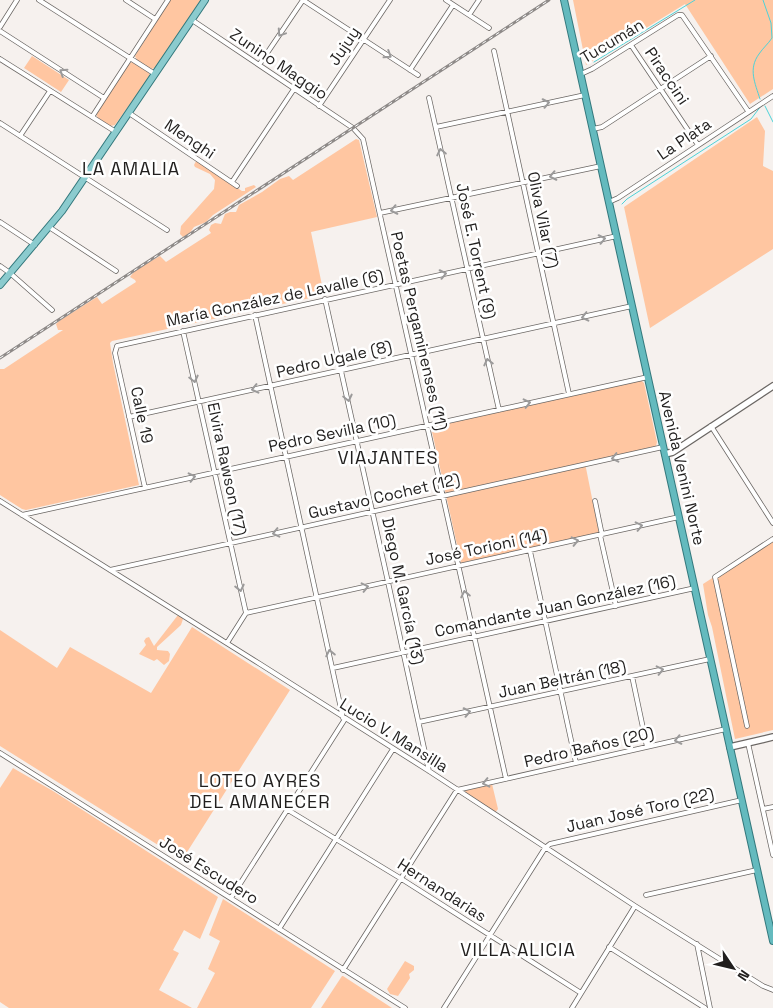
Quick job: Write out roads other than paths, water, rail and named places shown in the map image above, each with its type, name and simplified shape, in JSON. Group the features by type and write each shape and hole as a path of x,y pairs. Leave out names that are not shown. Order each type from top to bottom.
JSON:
{"highway":[{"name":"Avenida Venini Norte","path":"564,0 773,941"}],"main road":[{"path":"0,285 49,228 86,178 205,0"},
{"path":"664,451 673,452 773,386"},
{"path":"730,747 773,737"}],"street":[{"path":"17,0 0,29 104,98"},
{"path":"39,0 155,74"},
{"path":"126,0 155,19"},
{"path":"92,117 168,0"},
{"path":"259,65 303,0 418,75"},
{"name":"Jujuy","path":"319,106 390,0"},
{"path":"446,0 489,28"},
{"path":"469,15 479,0"},
{"path":"410,70 454,5"},
{"name":"Tucumán","path":"581,74 678,15 682,15 710,56"},
{"name":"Zunino Maggio","path":"192,20 353,128"},
{"name":"Piraccini","path":"631,45 698,145"},
{"name":"Oliva Vilar (7)","path":"494,51 569,394"},
{"path":"593,129 602,126 710,56 748,111"},
{"path":"0,59 116,132"},
{"path":"232,182 294,89"},
{"path":"20,136 50,91"},
{"path":"436,127 585,94"},
{"name":"La Plata","path":"609,202 618,198 773,96"},
{"name":"José E. Torrent (9)","path":"429,98 499,410"},
{"name":"Menghi","path":"129,113 237,186"},
{"path":"0,123 167,230"},
{"name":"Poetas Pergaminenses (11)","path":"353,128 364,141 506,779"},
{"path":"380,213 601,166"},
{"path":"0,222 35,245"},
{"path":"49,228 116,271"},
{"name":"María González de Lavalle (6)","path":"116,348 119,345 616,236"},
{"path":"0,266 52,310"},
{"name":"Diego M. García (13)","path":"325,299 429,771"},
{"name":"Pedro Ugale (8)","path":"129,417 632,306"},
{"path":"231,898 344,718 255,315"},
{"name":"Elvira Rawson (17)","path":"183,331 246,613"},
{"name":"Calle 19","path":"116,348 115,353 145,488"},
{"name":"Pedro Sevilla (10)","path":"22,515 286,455 648,377"},
{"path":"711,426 773,523"},
{"name":"Gustavo Cochet (12)","path":"110,570 443,495 664,451"},
{"name":"Lucio V. Mansilla","path":"0,501 429,771 459,793 635,906 763,986 773,990"},
{"path":"595,501 616,606"},
{"name":"José Torioni (14)","path":"246,613 679,517"},
{"path":"747,726 715,577 773,539"},
{"path":"530,551 576,763"},
{"name":"Comandante Juan González (16)","path":"333,668 694,588"},
{"path":"227,643 246,613"},
{"name":"Juan Beltrán (18)","path":"419,722 561,693 710,659"},
{"path":"632,676 647,747"},
{"name":"Pedro Baños (20)","path":"457,790 726,730"},
{"path":"748,743 773,855"},
{"path":"279,929 393,749"},
{"name":"José Escudero","path":"0,753 405,1008"},
{"path":"343,970 457,790"},
{"name":"Juan José Toro (22)","path":"544,848 557,842 742,800"},
{"path":"763,809 773,807"},
{"name":"Hernandarias","path":"288,810 400,878 581,994"},
{"path":"444,1008 544,848"},
{"path":"646,895 757,870"},
{"path":"572,1008 635,906"},
{"path":"696,944 710,1008"},
{"path":"609,948 705,1008"}],"waterway":[{"path":"594,62 695,0"},
{"path":"760,99 753,71 754,65 759,54 772,38 771,23 763,0"},
{"path":"622,204 751,119 761,106"},
{"path":"765,106 773,122"}],"railway":[{"path":"0,358 549,0"}],"district":[{"name":"LA AMALIA","path":"131,168"},
{"name":"VIAJANTES","path":"388,457"},
{"name":"LOTEO AYRES DEL AMANECER","path":"260,790"},
{"name":"VILLA ALICIA","path":"518,949"}]}
